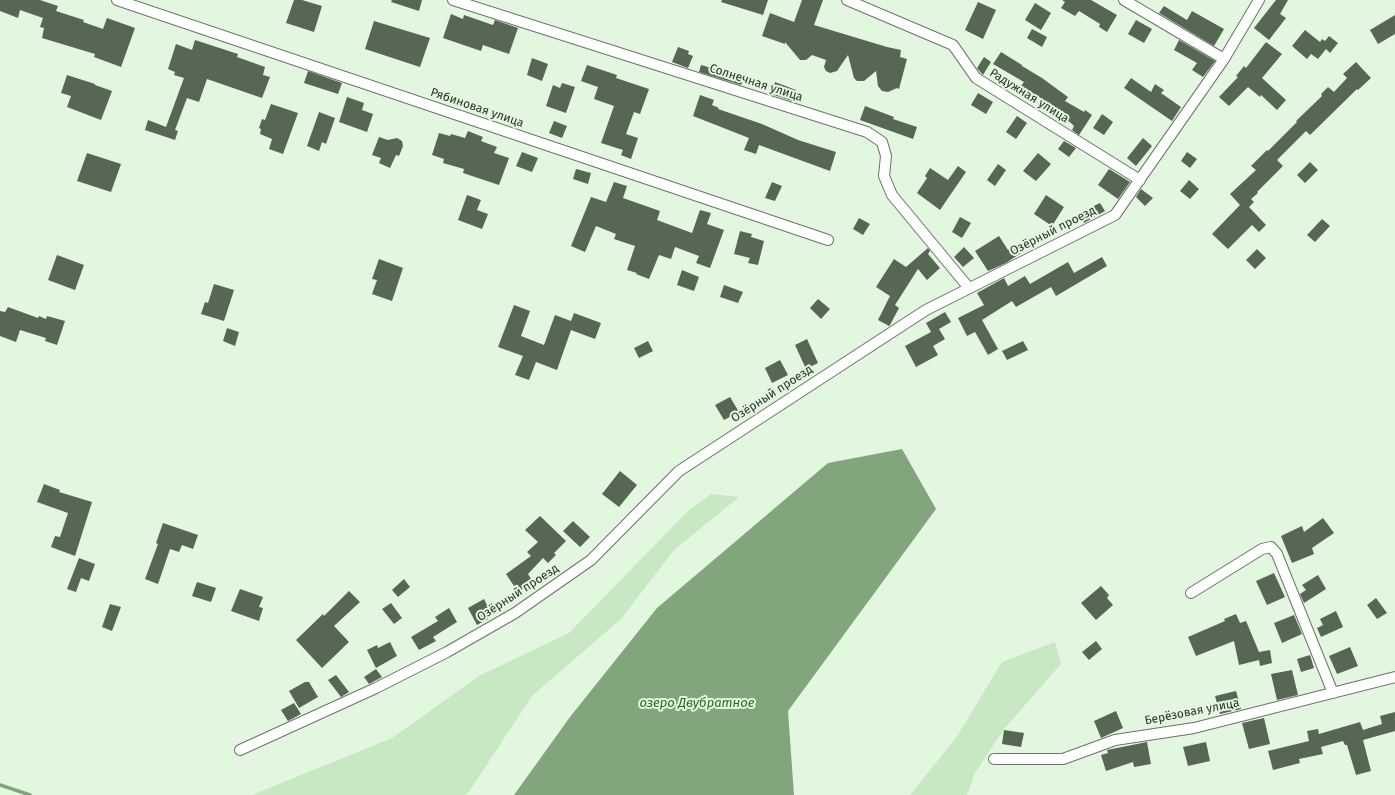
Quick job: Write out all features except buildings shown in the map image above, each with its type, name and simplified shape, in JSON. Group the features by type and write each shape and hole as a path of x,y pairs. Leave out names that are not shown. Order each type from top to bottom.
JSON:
{"street":[{"name":"Рябиновая улица","path":"118,0 828,240"},
{"name":"Солнечная улица","path":"453,0 867,132 882,142 886,156 884,176 892,195 968,288"},
{"name":"Радужная улица","path":"847,0 953,45 976,78 1140,180"},
{"path":"1124,0 1224,59"},
{"name":"Озёрный проезд","path":"240,750 376,688 447,652 515,613 591,560 680,471 920,314 968,288 1115,215 1224,59 1259,0"},
{"path":"1191,593 1262,549 1271,547 1277,554 1334,693"},
{"name":"Берёзовая улица","path":"994,759 1064,759 1115,740 1194,728 1395,677"}],"shaded area":[{"path":"711,494 739,497 674,550 621,619 532,696 468,793 464,795 252,795 392,738 479,676 569,633 689,510"},
{"path":"1055,642 1061,664 1004,729 975,773 967,795 910,795 958,735 1002,662"}],"water":[{"name":"озеро Двубратное","path":"902,449 936,509 788,711 794,795 514,795 570,717 657,608 828,463"}],"waterway":[{"path":"0,785 30,795"}]}
